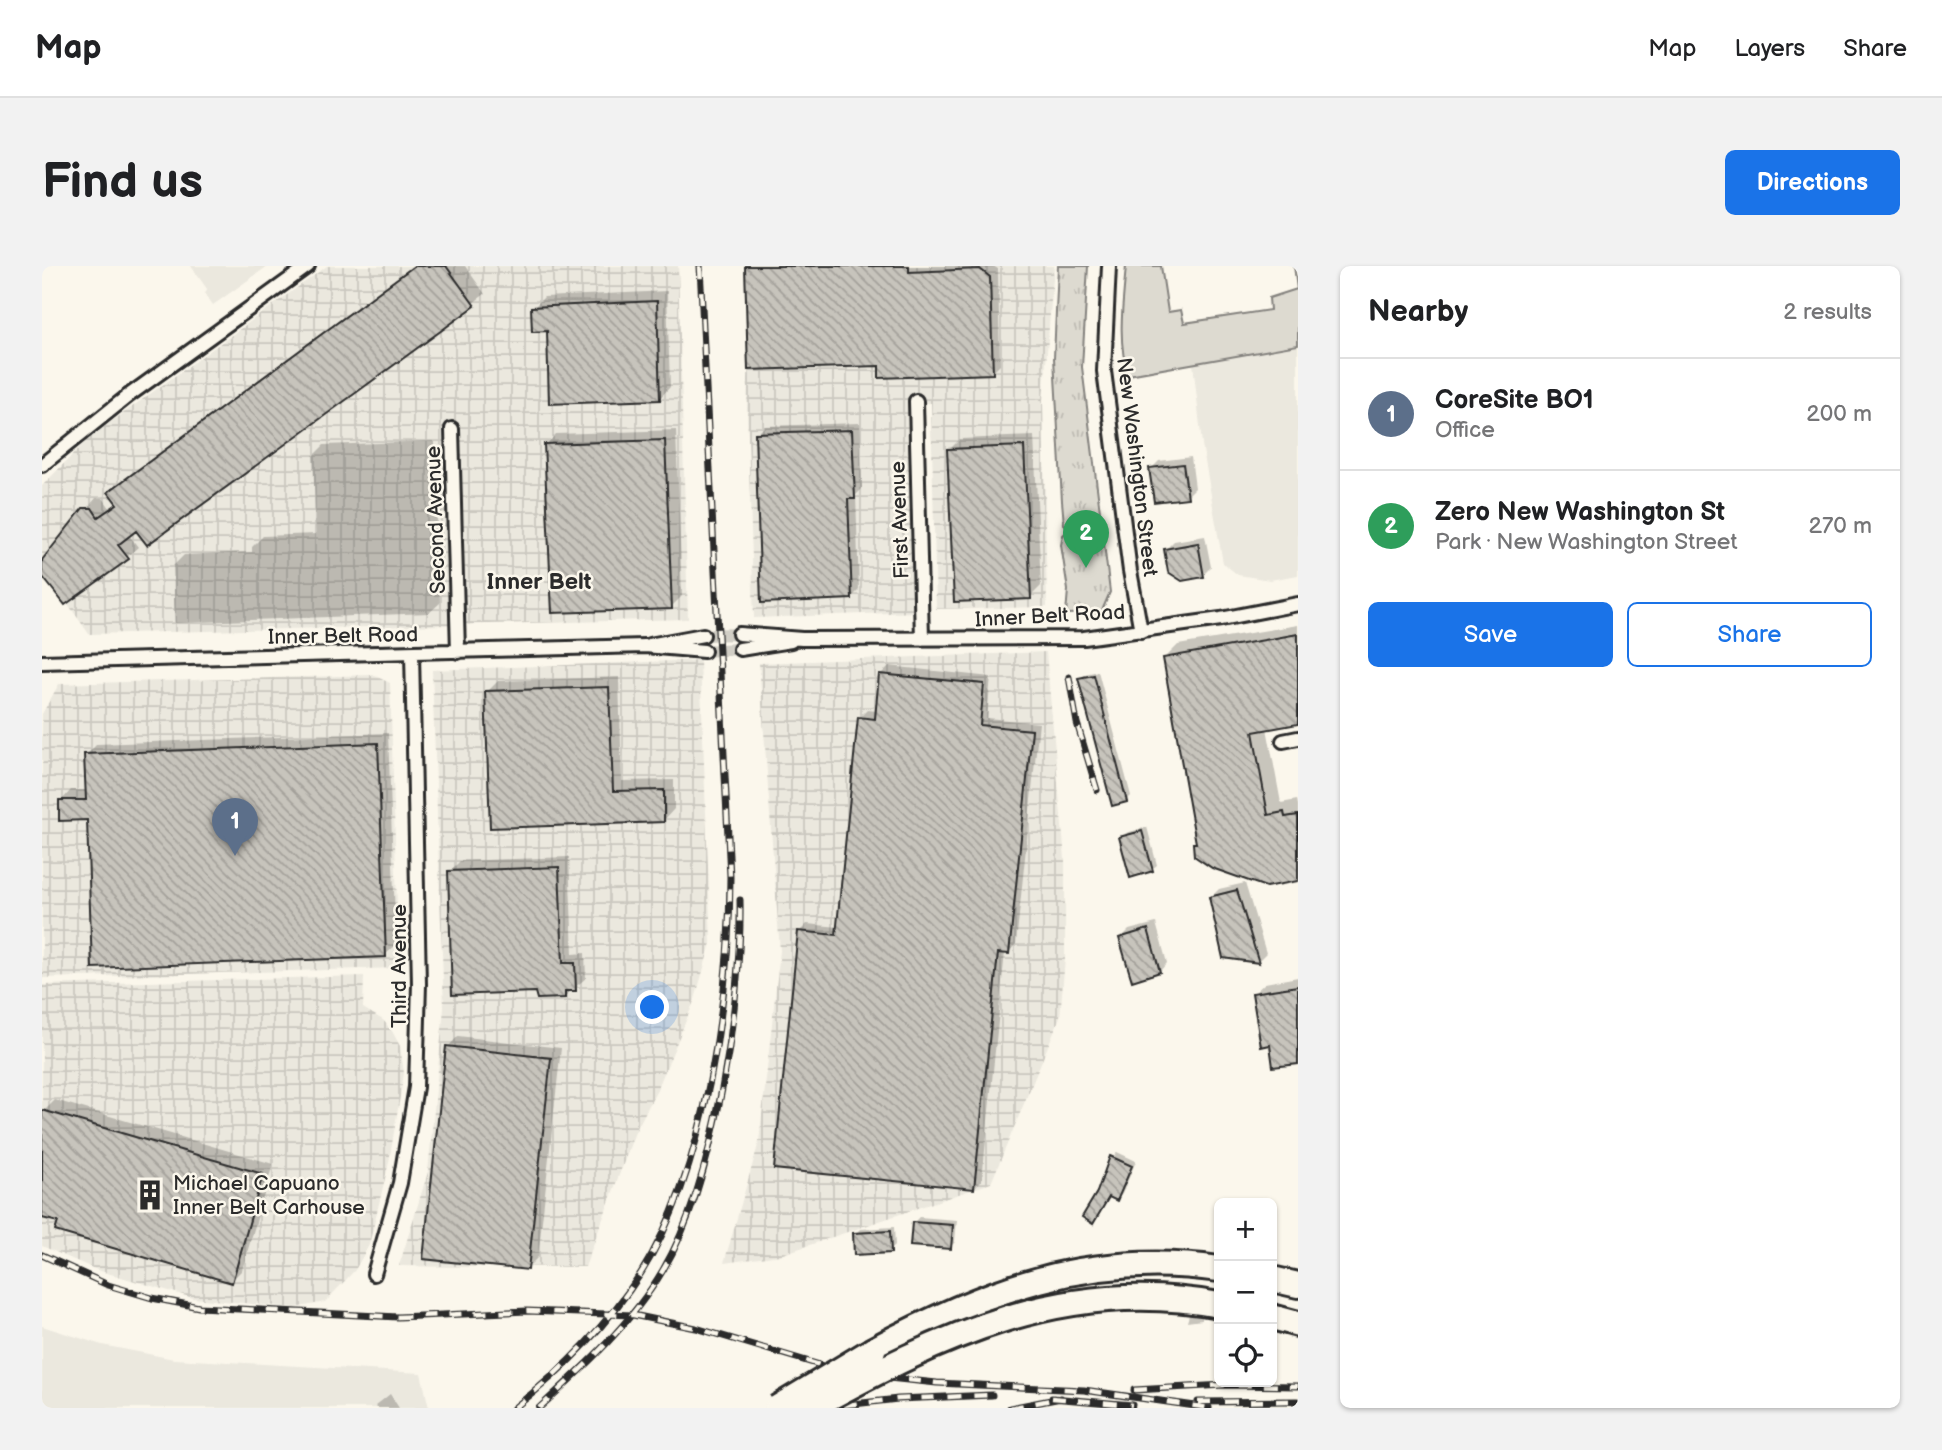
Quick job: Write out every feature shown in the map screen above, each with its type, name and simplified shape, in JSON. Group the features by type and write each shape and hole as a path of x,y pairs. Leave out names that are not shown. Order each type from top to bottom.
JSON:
{"highway":[{"path":"777,1408 905,1333 972,1301 1019,1284 1058,1273 1114,1265 1170,1264 1214,1268"},
{"path":"1277,1280 1298,1285"},
{"path":"810,1408 924,1348 1020,1312 1081,1300 1131,1297 1170,1298 1214,1304"},
{"path":"1277,1318 1298,1324"}],"street":[{"path":"42,465 128,396 308,266"},
{"name":"New Washington Street","path":"1109,266 1103,345 1105,383 1130,571 1142,631"},
{"name":"First Avenue","path":"916,401 922,639"},
{"name":"Second Avenue","path":"452,429 458,652"},
{"name":"Inner Belt Road","path":"739,634 802,639 1064,639 1142,631 1298,604"},
{"name":"Inner Belt Road","path":"645,646 703,635"},
{"name":"Inner Belt Road","path":"740,649 802,639"},
{"name":"Inner Belt Road","path":"42,662 645,646 704,651"},
{"name":"Third Avenue","path":"374,1274 408,1147 418,1054 412,653"},
{"path":"1283,741 1298,738"}],"shaded area":[{"path":"191,266 268,266 213,305 205,294 207,289"},
{"path":"327,266 678,266 688,619 89,634 42,567 42,486 89,438"},
{"path":"752,266 1054,266 1043,400 1047,607 936,609 931,403 911,403 917,612 754,618 747,408"},
{"path":"1298,345 1298,575 1270,580 1238,575 1223,563 1202,444 1193,363"},
{"path":"1046,652 1065,859 1065,958 1060,1017 991,1183 780,1255 724,1263 759,1142 780,951 759,663"},
{"path":"700,660 711,943 695,999 657,1090 635,1132 585,1267 399,1266 428,1172 444,1008 432,670"},
{"path":"373,675 390,683 399,968 42,978 42,714 59,684"},
{"path":"364,976 363,1008 383,1020 392,1031 400,1046 404,1073 389,1162 369,1245 355,1270 325,1302 295,1308 193,1298 97,1270 42,1246 42,985"},
{"path":"42,1326 102,1345 174,1359 421,1373 429,1408 42,1408"}],"green space":[{"path":"1058,266 1088,266 1082,367 1110,592 1101,613 1066,614 1068,590 1061,545 1063,535 1070,529 1064,524 1054,358"},
{"path":"1126,266 1161,266 1168,312 1181,310 1184,323 1270,310 1269,298 1297,289 1294,266 1298,266 1298,345 1128,375 1122,335"}],"building":[{"path":"414,266 446,266 475,306 147,545 136,531 118,545 129,559 65,605 42,576 42,560 83,508 92,508 98,517 117,504 108,492"},
{"path":"745,266 909,266 909,272 980,269 990,277 993,374 879,378 879,366 748,370"},
{"path":"657,301 660,400 549,404 547,331 532,332 531,307"},
{"path":"852,430 855,499 848,499 852,599 761,603 755,433"},
{"path":"665,440 672,609 552,613 544,444"},
{"path":"1024,446 1031,599 954,602 947,449"},
{"path":"1183,464 1188,498 1154,502 1149,468"},
{"path":"1198,543 1204,577 1182,581 1168,572 1164,549"},
{"path":"1298,634 1298,724 1253,732 1268,815 1284,812 1285,817 1298,815 1298,881 1266,887 1212,868 1194,856 1193,843 1196,843 1163,658"},
{"path":"879,674 984,684 980,725 1032,730 1009,954 998,953 974,1189 774,1169 798,931 836,935 858,717 875,719"},
{"path":"1094,675 1127,802 1112,806 1078,678"},
{"path":"609,687 613,791 664,790 664,822 490,828 485,691"},
{"path":"378,743 386,957 92,968 87,820 59,821 59,800 86,800 84,754"},
{"path":"1142,831 1153,871 1130,878 1119,837"},
{"path":"559,867 563,963 575,963 576,991 565,991 565,998 537,999 535,992 452,995 448,871"},
{"path":"1237,890 1259,963 1223,958 1209,897"},
{"path":"1148,929 1160,972 1132,981 1119,938"},
{"path":"1298,986 1298,1064 1273,1067 1270,1045 1261,1047 1252,993"},
{"path":"446,1046 551,1058 528,1270 423,1259"},
{"name":"Michael Capuano Inner Belt Carhouse","path":"42,1110 263,1174 232,1283 55,1231 58,1222 42,1218"},
{"path":"1110,1156 1132,1166 1117,1201 1109,1197 1093,1224 1082,1217 1097,1192"},
{"path":"912,1222 953,1225 951,1249 910,1246"},
{"path":"890,1231 891,1253 854,1255 853,1233"}],"tunnel":[{"path":"703,635 739,634"},
{"path":"704,651 740,649"}],"railway":[{"path":"514,1408 567,1362 599,1328 641,1273 663,1231 698,1134 719,1027 729,924 730,877 700,266"},
{"path":"1069,677 1077,723 1097,790"},
{"path":"539,1408 590,1360 637,1308 663,1270 681,1233 711,1141 722,1090 736,988 740,900"},
{"path":"42,1255 108,1285 152,1298 199,1307 398,1317 527,1311 633,1315 696,1328 850,1374 937,1383 1084,1390 1209,1408"},
{"path":"1134,1390 1224,1385 1298,1386"},
{"path":"818,1408 898,1399 992,1395"},
{"path":"1052,1398 1132,1405"},
{"path":"1010,1408 1061,1398"},
{"path":"776,1408 827,1400"},
{"path":"1198,1402 1298,1401"}],"place":[{"name":"Zero New Washington St","path":"1086,568"},
{"name":"CoreSite BO1","path":"235,856"},
{"name":"Michael Capuano Inner Belt Carhouse","path":"150,1195"}],"district":[{"name":"Inner Belt","path":"539,582"}]}
